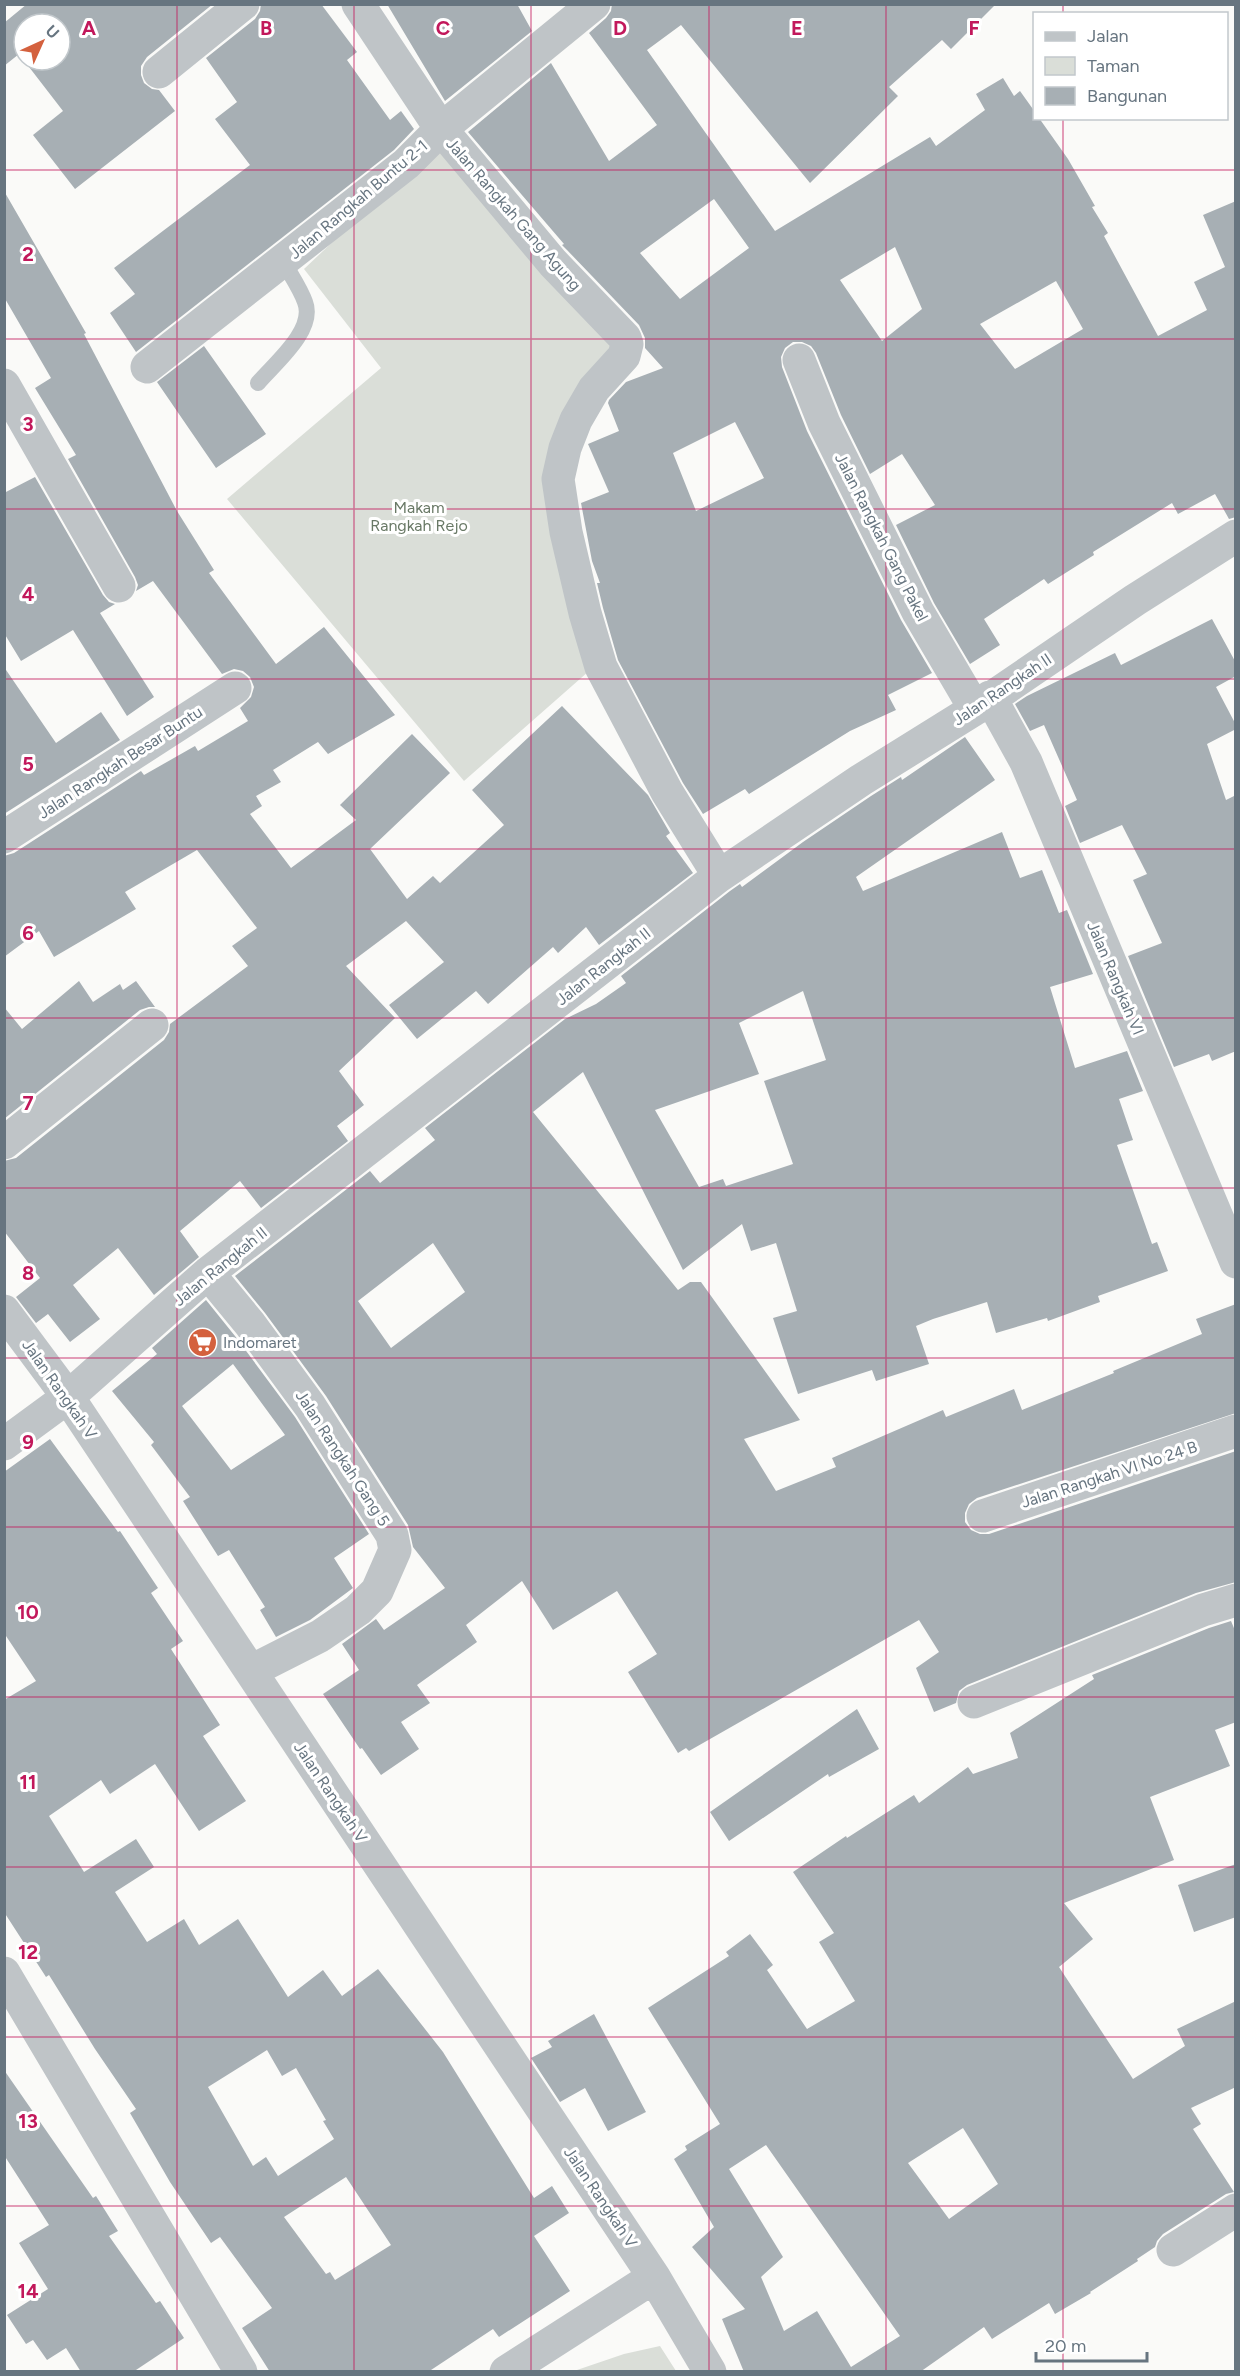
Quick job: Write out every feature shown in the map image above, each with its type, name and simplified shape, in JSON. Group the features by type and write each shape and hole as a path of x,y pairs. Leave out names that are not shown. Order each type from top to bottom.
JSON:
{"street":[{"path":"159,72 243,4"},
{"name":"Jalan Rangkah Gang Agung","path":"358,4 441,129 553,263 625,338 627,344 624,356 594,389 576,420 565,448 558,479 566,532 585,613 601,667 667,792 719,876"},
{"name":"Jalan Rangkah Buntu 2-1","path":"147,367 406,164 441,129 594,4"},
{"name":"Jalan Rangkah Gang Pakel","path":"799,360 830,433 918,612 982,703"},
{"path":"4,385 119,586"},
{"name":"Jalan Rangkah II","path":"4,1444 68,1397 208,1273 719,876 861,780 1236,536"},
{"name":"Jalan Rangkah Besar Buntu","path":"4,837 236,688"},
{"name":"Jalan Rangkah VI","path":"982,703 1026,762 1236,1262"},
{"path":"4,1143 152,1024"},
{"name":"Jalan Rangkah Gang 5","path":"208,1273 250,1324 310,1406 392,1535 395,1550 376,1591 358,1610 320,1636 251,1671"},
{"name":"Jalan Rangkah V","path":"4,1311 68,1397 251,1671 654,2277 710,2372"},
{"name":"Jalan Rangkah VI No 24 B","path":"983,1516 1236,1431"},
{"path":"974,1702 1203,1610 1236,1600"},
{"path":"4,1973 241,2372"},
{"path":"1173,2250 1236,2210"},
{"path":"506,2372 654,2277"}],"lane":[{"path":"258,383 303,331 307,316 306,304 283,261"}],"green space":[{"name":"Makam Rangkah Rejo","path":"436,144 613,347 569,415 589,671 464,781 227,499 381,368 304,269"},
{"path":"660,2346 676,2371 574,2371 624,2354"}],"building":[{"path":"27,4 213,4 147,57 141,66 144,83 152,89 159,90 175,111 75,189 33,135 63,111 33,72 72,72 72,12 17,12"},
{"path":"261,4 321,4 357,52 347,60 390,120 401,111 414,129 394,150 136,352 110,313 135,294 114,268 250,165 215,119 237,102 206,58 255,19"},
{"path":"387,4 517,4 532,31 445,101"},
{"path":"612,4 996,4 951,49 942,40 889,87 898,96 810,183 681,25 647,50 775,231 930,137 936,146 985,110 976,94 1003,78 1014,96 1020,91 1033,109 1033,120 1040,120 1068,159 1108,233 1104,236 1158,336 1207,310 1194,282 1225,267 1203,215 1236,201 1236,517 1229,519 1215,494 1178,514 1172,503 1093,552 1094,555 1048,584 1044,579 984,619 1000,645 970,664 934,603 896,525 935,505 902,454 870,474 841,415 816,353 811,346 802,342 793,342 785,348 781,357 782,367 807,431 901,620 932,673 888,695 896,710 850,731 749,794 745,789 703,814 683,783 618,660 597,583 600,583 592,561 581,503 609,492 588,444 619,431 608,403 609,400 626,382 663,368 645,348 645,338 639,325 562,245 564,244 468,132 551,63 609,161 657,125 589,33 611,11","holes":["714,199 749,248 680,299 640,253","895,247 922,309 882,341 840,280","1056,281 1083,329 1015,369 980,324","735,422 764,478 696,511 673,453"]},
{"path":"12,16 12,60 4,66 4,23"},
{"path":"4,191 86,333 84,334 177,511 214,570 209,573 276,664 324,627 395,715 328,754 318,742 273,770 281,782 256,796 262,806 250,814 291,868 356,820 340,805 412,734 450,773 370,849 407,899 433,876 440,883 504,825 472,790 562,706 648,795 670,833 666,836 693,873 599,945 586,927 558,953 553,947 488,1004 476,991 417,1039 389,1005 444,962 406,921 346,966 395,1018 339,1071 364,1105 337,1126 348,1141 261,1208 240,1181 180,1231 199,1257 154,1295 118,1248 73,1285 100,1319 70,1342 48,1314 36,1323 16,1297 40,1278 4,1231 4,1161 16,1158 164,1040 169,1032 170,1024 248,966 232,946 257,928 197,850 125,892 136,909 54,957 39,931 4,957 4,856 14,853 141,771 144,775 195,746 198,751 248,721 240,708 251,697 254,687 250,677 243,671 234,669 222,674 153,581 136,591 138,585 135,577 68,459 76,455 35,388 51,378 4,297"},
{"path":"204,346 266,434 216,468 157,382"},
{"path":"35,477 103,595 109,602 115,604 100,613 154,697 127,716 73,630 21,661 4,633 4,493"},
{"path":"1212,619 1236,663 1236,676 1216,687 1236,729 1207,744 1226,800 1236,795 1236,1051 1212,1061 1209,1054 1174,1067 1128,956 1162,943 1133,880 1147,874 1122,825 1080,843 1065,806 1077,800 1044,725 1030,731 1015,704 1115,653 1121,665"},
{"path":"4,667 56,743 101,712 120,740 4,814"},
{"path":"965,737 995,780 856,877 863,891 1002,832 1020,878 1042,870 1059,913 1067,910 1093,974 1050,987 1075,1068 1127,1051 1143,1091 1119,1099 1133,1140 1117,1145 1152,1244 1157,1242 1168,1271 1098,1296 1100,1302 1048,1321 1047,1318 996,1333 987,1302 933,1319 916,1326 929,1364 876,1381 872,1370 798,1394 773,1318 797,1311 776,1243 751,1251 742,1224 683,1270 583,1072 533,1112 678,1290 690,1282 701,1282 800,1420 744,1439 776,1491 836,1467 832,1458 943,1410 946,1417 1014,1389 1022,1410 1114,1373 1113,1371 1202,1334 1196,1319 1236,1304 1236,1413 977,1498 969,1504 965,1513 965,1522 971,1530 980,1534 989,1534 1236,1451 1236,1582 1196,1593 967,1685 959,1691 956,1703 934,1712 916,1668 939,1652 919,1620 689,1751 686,1748 678,1753 628,1672 657,1654 617,1591 553,1630 522,1581 466,1625 477,1642 417,1685 430,1703 401,1722 419,1749 381,1775 362,1748 360,1749 323,1694 359,1670 342,1644 376,1619 384,1630 445,1588 413,1547 408,1525 326,1396 235,1276 370,1171 380,1183 435,1140 425,1128 565,1019 596,1004 626,983 621,976 730,891 740,884 742,887 871,796 901,777 902,780","holes":["803,991 826,1060 764,1081 793,1164 726,1186 723,1179 699,1187 655,1110 759,1074 739,1023","433,1243 465,1292 391,1348 358,1301"]},
{"path":"79,981 93,1002 120,984 123,990 136,981 155,1007 140,1010 4,1119 4,1007 22,1029"},
{"path":"206,1300 295,1417 369,1534 334,1558 353,1588 310,1620 276,1637 260,1610 265,1607 229,1550 218,1556 183,1501 190,1497 151,1445 154,1442 112,1391 157,1354 152,1348","holes":["233,1364 285,1435 231,1470 182,1406"]},
{"path":"50,1439 118,1532 120,1531 158,1588 151,1593 183,1641 171,1649 220,1725 203,1736 246,1801 199,1831 155,1764 110,1794 101,1780 49,1816 84,1872 136,1839 154,1867 115,1892 147,1942 184,1919 199,1945 238,1919 288,1997 323,1970 342,1996 378,1969 443,2052 534,2198 552,2186 569,2213 534,2236 570,2291 499,2337 493,2329 428,2372 270,2372 242,2328 272,2308 220,2237 211,2243 170,2182 130,2113 136,2109 49,1975 46,1977 4,1912 4,1700 36,1681 4,1633 4,1472","holes":["267,2050 282,2076 296,2068 326,2120 323,2121 334,2139 278,2176 266,2157 253,2166 208,2087","346,2177 391,2245 335,2280 330,2272 326,2274 284,2217"]},
{"path":"1231,1621 1236,1633 1236,1722 1215,1730 1230,1766 1150,1797 1174,1860 1064,1903 1093,1939 1059,1967 1133,2079 1185,2046 1177,2029 1236,2001 1236,2087 1191,2108 1201,2124 1193,2129 1234,2192 1226,2194 1163,2234 1155,2247 1137,2259 1138,2261 1055,2314 1049,2303 992,2339 984,2327 920,2372 744,2372 722,2319 745,2309 692,2247 714,2227 674,2159 687,2150 685,2146 720,2124 648,2008 729,1956 726,1952 750,1934 773,1965 767,1970 807,2029 855,2001 819,1942 834,1933 793,1872 846,1836 847,1838 914,1795 919,1803 968,1767 973,1774 1018,1758 1010,1733 1094,1679 1092,1675","holes":["963,2128 998,2184 949,2219 908,2163","766,2145 900,2336 851,2367 817,2311 784,2331 761,2277 783,2257 729,2169"]},
{"path":"857,1709 879,1749 829,1777 828,1774 729,1841 710,1812"},
{"path":"1236,1864 1236,1917 1194,1932 1178,1885"},
{"path":"594,2014 646,2112 608,2131 585,2088 560,2102 531,2058 552,2047 548,2041"},
{"path":"4,2070 93,2198 96,2196 118,2231 109,2236 156,2303 160,2301 184,2338 133,2372 81,2372 66,2348 47,2360 33,2340 26,2344 7,2315 48,2289 19,2243 49,2225 4,2155"}],"place":[{"name":"Indomaret","path":"202,1342"}]}
